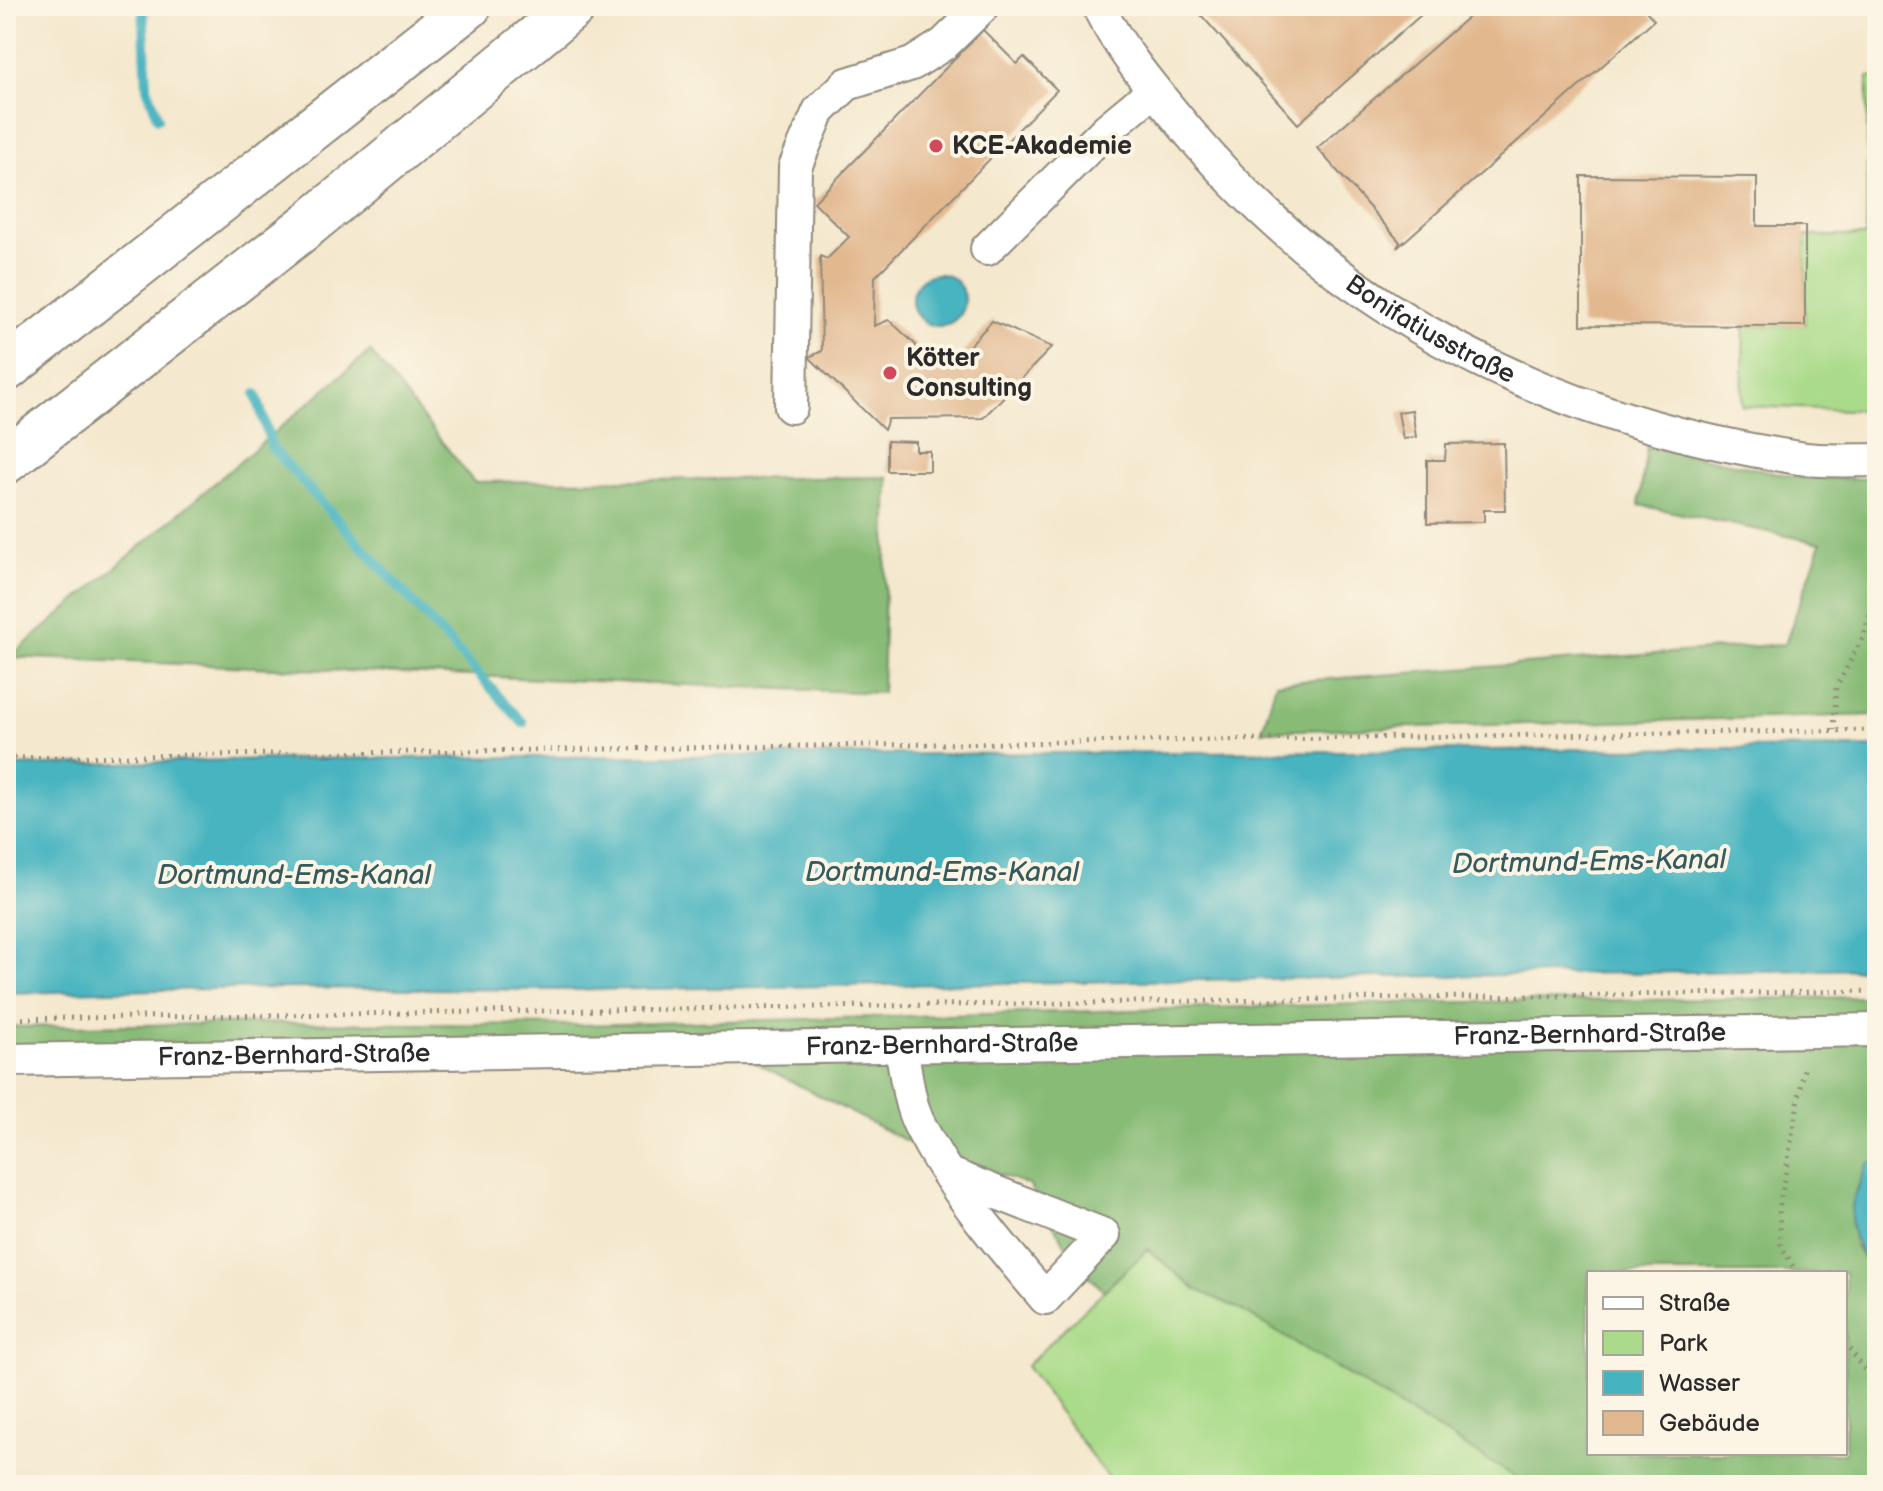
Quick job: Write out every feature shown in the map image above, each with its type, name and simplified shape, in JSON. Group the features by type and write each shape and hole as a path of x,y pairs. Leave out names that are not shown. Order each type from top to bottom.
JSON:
{"highway":[{"path":"6,369 469,6"},
{"path":"6,461 309,224 574,6"}],"street":[{"path":"791,407 795,167 819,111 847,84 912,64 933,51 983,6"},
{"name":"Bonifatiusstraße","path":"1098,6 1114,38 1208,157 1298,243 1379,305 1526,385 1661,430 1801,459 1877,460"},
{"path":"987,249 1107,129 1154,90"},
{"name":"Franz-Bernhard-Straße","path":"6,1060 1877,1030"},
{"path":"901,1047 918,1122 952,1175 988,1231 1045,1298 1104,1235 952,1175"}],"path":[{"path":"1834,730 1836,688 1864,635 1877,590"},
{"path":"6,758 1877,730"},
{"path":"6,1019 1877,991"},
{"path":"1796,1271 1781,1245 1779,1209 1811,1031"},
{"path":"1847,1345 1877,1388"}],"green space":[{"path":"1868,77 1877,77 1877,411 1742,406 1744,326 1805,325 1805,236 1866,236"},
{"path":"370,351 474,482 888,477 882,693 10,657"},
{"path":"1647,446 1802,478 1877,479 1877,715 1262,731 1276,683 1785,644 1821,543 1639,505"},
{"path":"1877,997 1877,1161 1868,1164 1853,1243 1877,1279 1877,1485 1529,1485 1238,1308 1195,1289 1148,1249 1104,1291 1077,1264 1029,1185 908,1142 729,1049 6,1060 6,1027 269,1023 579,1025 1393,1003"},
{"path":"1147,1249 1195,1289 1238,1308 1529,1485 1113,1485 1026,1366"}],"water":[{"path":"938,274 956,282 964,300 956,318 938,326 920,318 912,300 920,282"},
{"name":"Dortmund-Ems-Kanal","path":"1877,747 1877,969 578,990 267,988 6,993 6,766 267,759"},
{"path":"1877,1161 1877,1279 1858,1248 1851,1223 1860,1182 1868,1164"}],"building":[{"path":"1193,6 1431,6 1298,124"},
{"path":"1481,6 1642,6 1654,20 1397,248 1400,242 1317,148"},
{"path":"983,30 1017,64 1024,57 1057,90 875,277 874,326 889,320 916,345 910,358 958,358 992,321 1052,347 983,418 888,419 884,430 809,357 822,351 820,256 827,259 849,237 814,202"},
{"path":"1581,176 1757,177 1757,226 1805,226 1805,326 1581,325"},
{"path":"1412,410 1416,437 1403,439 1398,412"},
{"path":"887,441 916,442 916,451 930,451 930,471 887,471"},
{"path":"1504,443 1505,510 1484,510 1484,522 1427,523 1427,460 1445,460 1446,444"}],"waterway":[{"path":"143,6 147,87 158,118"},
{"path":"256,394 272,448 523,723"}],"place":[{"name":"KCE-Akademie","path":"936,146"},
{"name":"Kötter Consulting","path":"890,373"}]}
